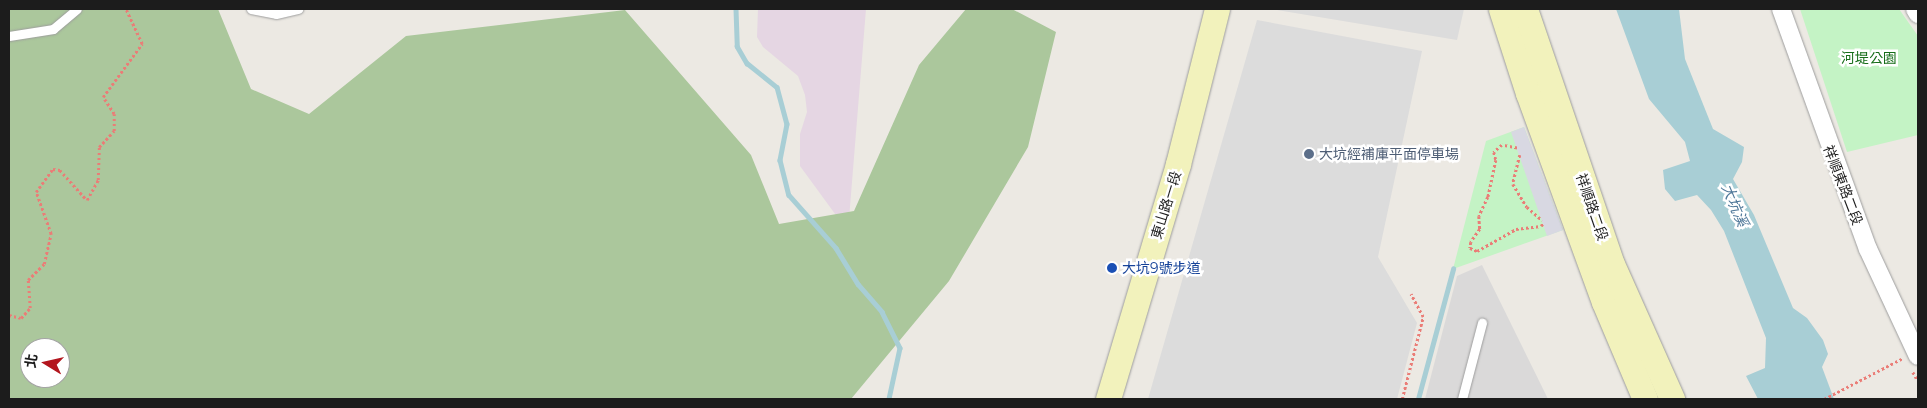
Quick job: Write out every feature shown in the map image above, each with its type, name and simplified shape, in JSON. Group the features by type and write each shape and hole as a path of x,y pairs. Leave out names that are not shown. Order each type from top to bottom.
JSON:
{"street":[{"name":"東山路一段","path":"1108,399 1178,164 1216,9"},
{"name":"祥順路二段","path":"1501,9 1528,93 1604,302 1645,399"},
{"name":"祥順路二段","path":"1525,9 1612,264 1672,399"},
{"name":"祥順東路二段","path":"1781,9 1832,156 1912,356"},
{"path":"1915,9 1918,14"}],"lane":[{"path":"9,36 53,29 77,9"},
{"path":"251,9 276,14 298,9"},
{"path":"1462,399 1482,323"}],"path":[{"path":"9,315 21,318 30,308 28,280 44,264 46,257 51,234 36,192 53,169 60,170 86,200 98,180 99,147 114,131 114,114 103,97 142,44 126,9"},
{"path":"1517,148 1502,145 1494,152 1496,160 1488,198 1479,216 1480,229 1471,242 1470,248 1477,251 1516,229 1541,226 1542,221 1527,207 1513,184 1520,155"},
{"path":"1402,399 1423,317 1411,294"},
{"path":"1824,399 1912,356"}],"shaded area":[{"path":"758,9 866,9 849,219 838,218 800,166 800,134 807,112 805,95 798,76 763,47 757,37"},
{"path":"1271,9 1464,9 1457,40"},
{"name":"大坑經補庫平面停車場","path":"1257,20 1422,51 1378,257 1417,323 1397,399 1148,399"},
{"path":"1524,127 1563,230 1547,236 1511,132"},
{"path":"1482,265 1548,399 1425,399 1457,276"}],"green space":[{"path":"9,9 218,9 251,89 309,114 406,36 625,10 751,155 779,224 854,211 919,65 966,9 1012,9 1056,32 1028,147 949,281 851,399 9,399"},
{"name":"河堤公園","path":"1800,9 1899,9 1918,36 1918,135 1847,152"},
{"path":"1524,127 1563,230 1453,269 1486,141"}],"water":[{"name":"大坑溪","path":"1616,9 1679,9 1685,59 1713,129 1744,147 1742,162 1733,179 1754,215 1793,308 1807,318 1823,340 1828,354 1822,367 1834,399 1758,399 1746,376 1765,368 1766,338 1724,231 1711,210 1697,195 1675,201 1665,189 1663,170 1690,161 1685,142 1649,99"}],"waterway":[{"path":"736,9 737,46 747,63 777,87 787,124 780,160 789,195 836,248 858,284 882,312 900,348 889,399"},
{"path":"1418,399 1453,269"}],"place":[{"name":"大坑經補庫平面停車場","path":"1309,154"},
{"name":"大坑9號步道","path":"1112,268"}]}
